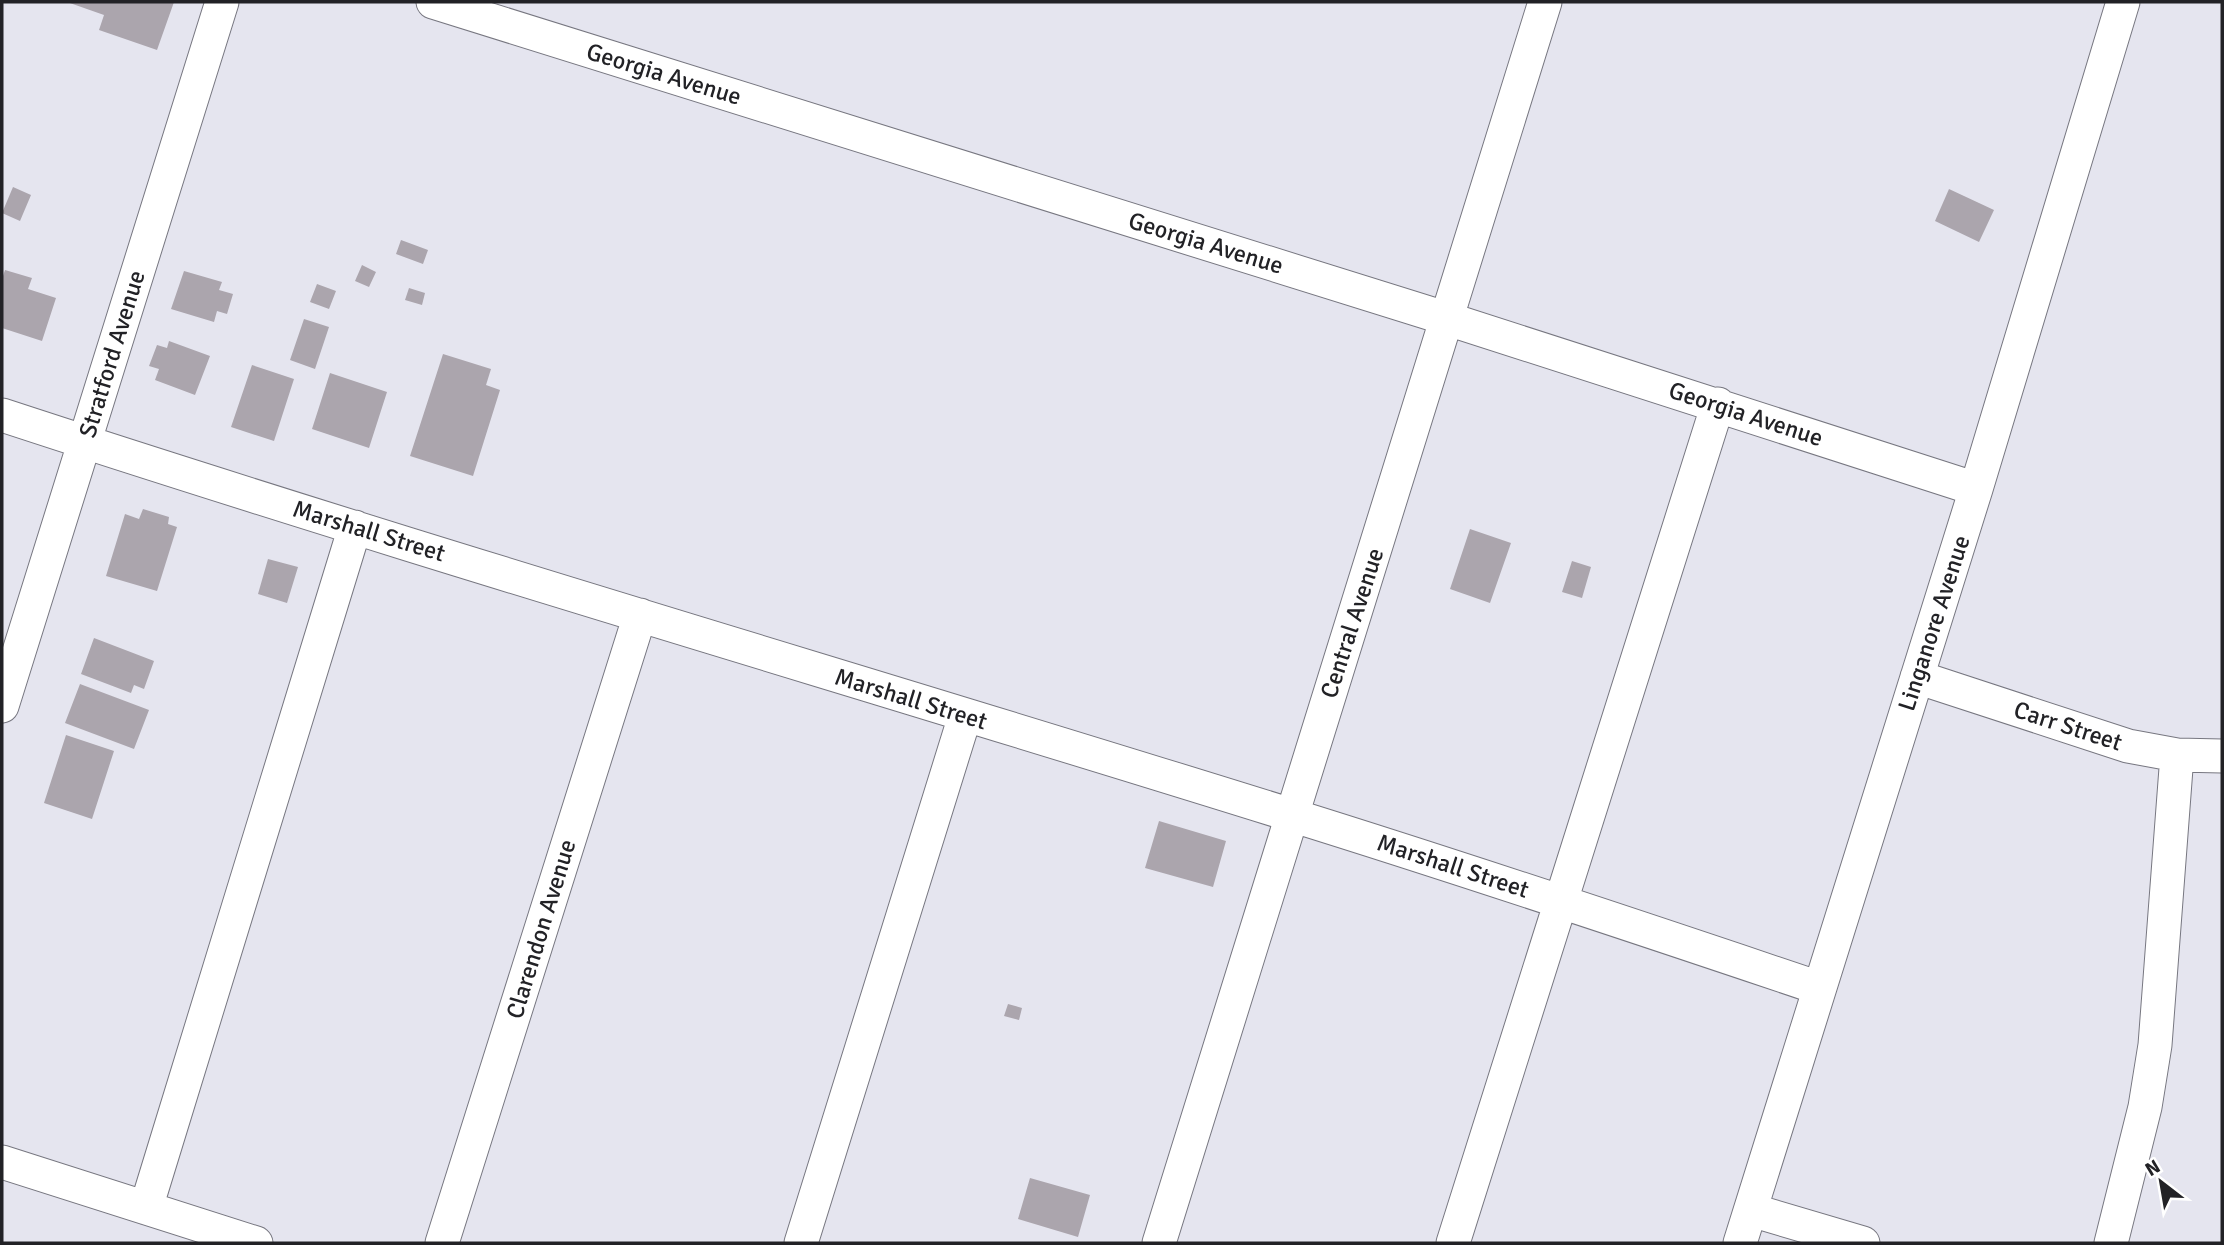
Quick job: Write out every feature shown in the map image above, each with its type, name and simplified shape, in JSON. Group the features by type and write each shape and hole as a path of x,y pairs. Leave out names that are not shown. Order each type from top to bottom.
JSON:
{"street":[{"name":"Stratford Avenue","path":"2,706 222,2"},
{"name":"Georgia Avenue","path":"433,2 1718,404 1976,489"},
{"name":"Central Avenue","path":"1159,1243 1545,2"},
{"name":"Linganore Avenue","path":"1740,1243 1976,489 2123,2"},
{"path":"1453,1243 1718,404"},
{"name":"Marshall Street","path":"2,415 355,527 1291,815 1561,901 1819,988"},
{"path":"146,1208 355,527"},
{"name":"Clarendon Avenue","path":"442,1243 640,615"},
{"name":"Carr Street","path":"1917,677 2128,746 2177,755 2222,756"},
{"path":"801,1243 965,716"},
{"path":"2111,1243 2145,1107 2155,1045 2177,755"},
{"path":"2,1162 256,1243"},
{"path":"1751,1210 1863,1243"}],"building":[{"path":"67,2 174,2 157,50 99,30 104,15"},
{"path":"13,187 31,195 20,221 2,213"},
{"path":"1949,189 1994,210 1979,242 1935,221"},
{"path":"401,240 428,250 423,264 396,254"},
{"path":"362,265 376,272 369,287 355,281"},
{"path":"5,270 32,278 28,289 56,298 42,341 2,328 2,279"},
{"path":"184,271 222,282 219,290 233,294 227,314 217,311 214,322 171,309"},
{"path":"317,284 336,291 329,309 310,302"},
{"path":"409,288 425,293 422,305 405,300"},
{"path":"304,319 329,327 315,369 290,360"},
{"path":"169,341 210,356 195,395 155,380 159,369 149,366 157,345 167,348"},
{"path":"443,354 491,369 486,385 500,390 473,476 410,456"},
{"path":"252,365 294,379 274,441 231,427"},
{"path":"330,373 387,392 369,448 312,429"},
{"path":"143,509 169,517 168,524 177,527 157,591 106,576 125,514 139,519"},
{"path":"1470,529 1511,543 1490,603 1450,589"},
{"path":"268,559 298,567 287,603 258,594"},
{"path":"1572,561 1591,567 1582,598 1562,592"},
{"path":"94,638 154,661 144,689 134,685 131,693 81,674"},
{"path":"80,684 149,710 134,749 65,723"},
{"path":"66,735 114,751 92,819 44,803"},
{"path":"1159,821 1226,841 1213,887 1145,868"},
{"path":"1008,1004 1022,1008 1019,1020 1004,1016"},
{"path":"1030,1178 1090,1195 1078,1237 1018,1219"}]}
